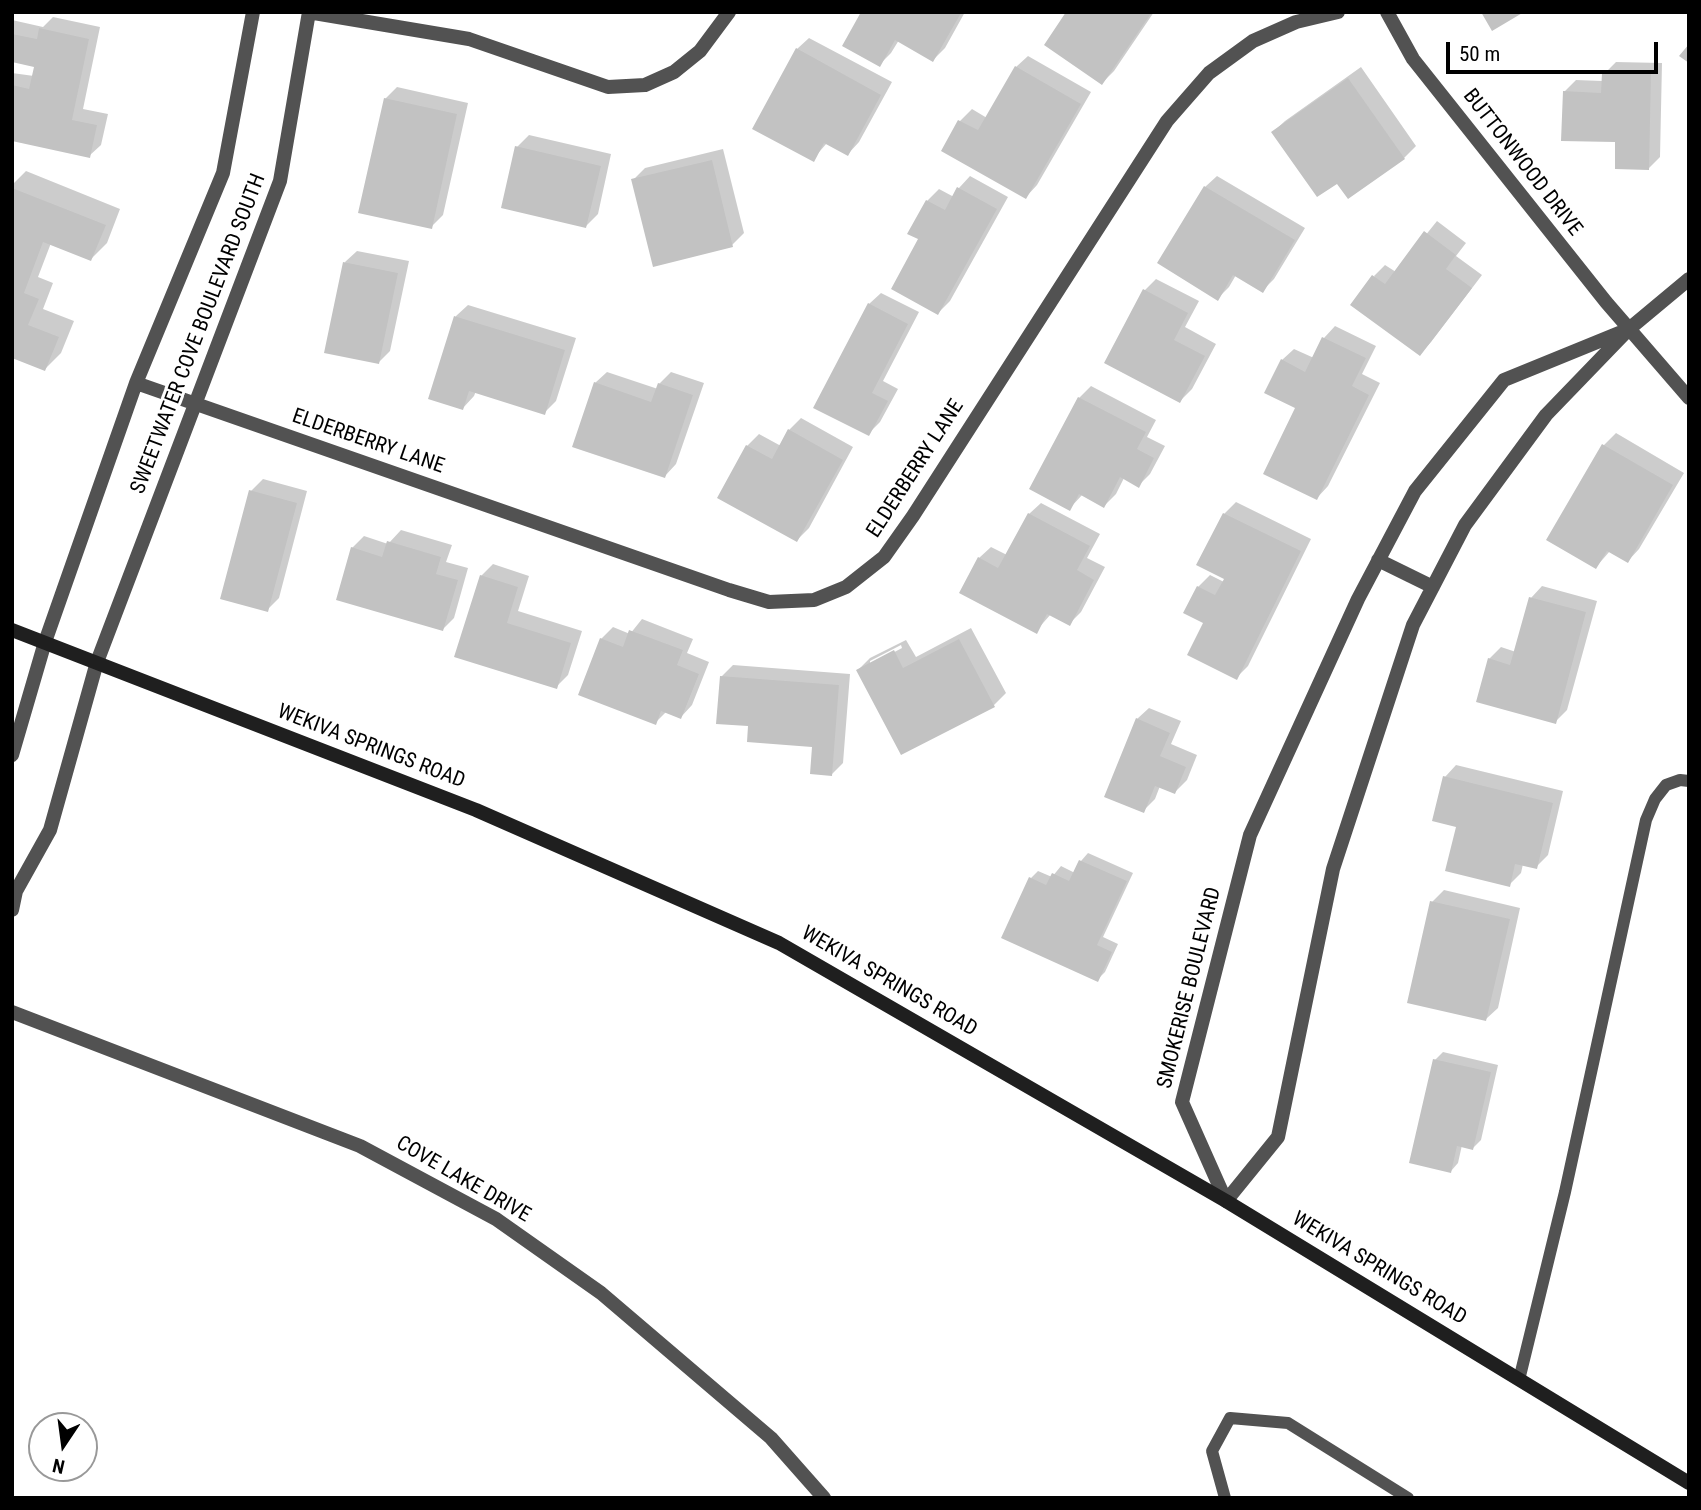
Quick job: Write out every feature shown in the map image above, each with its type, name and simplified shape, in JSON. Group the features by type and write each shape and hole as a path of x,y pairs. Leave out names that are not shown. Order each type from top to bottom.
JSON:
{"main road":[{"name":"WEKIVA SPRINGS ROAD","path":"12,630 477,810 779,943 1226,1201 1689,1483"}],"street":[{"name":"SWEETWATER COVE BOULEVARD SOUTH","path":"12,755 46,642 136,383 223,173 253,12"},
{"name":"SWEETWATER COVE BOULEVARD SOUTH","path":"16,891 50,830 97,662 280,181 309,12"},
{"path":"309,12 469,39 608,87 645,85 674,72 700,51 729,12"},
{"name":"ELDERBERRY LANE","path":"136,383 769,603 814,600 846,587 884,557 1167,121 1209,73 1253,41 1296,22 1338,12"},
{"name":"BUTTONWOOD DRIVE","path":"1387,12 1413,59 1605,302 1689,398"},
{"name":"SMOKERISE BOULEVARD","path":"1629,329 1504,380 1415,491 1358,599 1250,835 1182,1102 1226,1201 1278,1137 1333,869 1413,625 1465,525 1546,415 1629,329 1689,279"},
{"path":"1378,560 1433,587"},
{"path":"12,875 16,891 12,910"},
{"name":"COVE LAKE DRIVE","path":"12,1012 360,1146 496,1219 612,1302 771,1438 824,1498"}],"lane":[{"path":"1519,1380 1565,1192 1646,820 1655,799 1666,785 1680,780 1689,781"},
{"path":"1225,1498 1212,1451 1230,1418 1288,1423 1408,1498"}],"building":[{"path":"861,12 961,13 933,62 895,40 880,67 842,46"},
{"path":"1066,12 1152,12 1102,85 1044,45"},
{"path":"1481,12 1524,12 1492,31"},
{"path":"39,28 89,39 72,120 97,125 90,158 12,141 12,85 29,89 34,67 12,62 12,34 37,39"},
{"path":"1689,44 1689,63 1679,56"},
{"path":"796,48 881,95 848,156 824,143 814,162 752,129"},
{"path":"1015,66 1081,104 1026,199 941,151 958,120 978,130"},
{"path":"1602,73 1651,74 1649,170 1615,169 1615,142 1561,141 1563,91 1601,93"},
{"path":"1348,78 1405,159 1348,199 1337,184 1317,197 1271,132"},
{"path":"384,98 457,114 432,229 358,213"},
{"path":"515,146 601,166 586,228 501,208"},
{"path":"712,160 733,247 653,267 631,179"},
{"path":"1204,186 1295,240 1263,293 1233,275 1218,301 1157,263"},
{"path":"957,187 997,209 938,315 891,289 918,239 907,234 926,200 945,210"},
{"path":"12,188 106,225 91,261 43,242 24,293 39,299 28,325 59,337 45,371 12,358"},
{"path":"1424,231 1456,255 1446,269 1472,288 1420,356 1350,305 1372,275 1385,284"},
{"path":"343,262 398,273 379,364 324,353"},
{"path":"1143,289 1188,313 1174,340 1205,356 1180,403 1104,363"},
{"path":"868,303 908,324 872,393 888,401 869,436 813,408"},
{"path":"454,316 565,350 545,415 469,391 463,410 428,399"},
{"path":"1322,337 1366,358 1352,386 1369,395 1317,500 1263,474 1295,408 1264,393 1281,359 1305,372"},
{"path":"594,382 651,402 658,383 693,395 665,478 572,447"},
{"path":"1078,397 1146,432 1137,449 1154,458 1139,488 1120,477 1104,508 1079,494 1070,511 1029,489"},
{"path":"788,429 843,460 797,542 717,498 746,445 772,459"},
{"path":"1602,444 1673,485 1628,563 1607,551 1596,569 1546,540"},
{"path":"249,490 297,503 268,612 220,599"},
{"path":"1028,513 1090,546 1077,570 1094,580 1070,626 1047,614 1037,634 959,593 978,557 998,568"},
{"path":"1223,513 1301,551 1237,680 1187,655 1203,623 1183,613 1197,586 1215,595 1224,579 1196,565"},
{"path":"387,541 441,557 436,574 458,580 443,631 336,600 351,547 382,557"},
{"path":"480,575 518,587 507,623 571,643 557,689 454,657"},
{"path":"1529,597 1586,612 1556,724 1476,702 1488,658 1510,665"},
{"path":"629,630 683,650 677,665 699,674 681,719 661,711 656,725 578,695 600,638 623,647"},
{"path":"959,639 995,707 901,755 856,670 894,650 903,668"},
{"path":"720,676 839,685 832,776 810,774 812,747 747,742 748,726 716,724"},
{"path":"1136,718 1170,733 1160,756 1186,767 1175,794 1155,786 1144,813 1104,797"},
{"path":"1443,776 1553,803 1537,869 1515,864 1510,887 1445,871 1456,827 1432,821"},
{"path":"1079,860 1127,881 1097,945 1112,952 1098,982 1001,938 1029,877 1046,885 1052,873 1069,881"},
{"path":"1430,901 1510,919 1486,1021 1407,1003"},
{"path":"1433,1059 1491,1072 1473,1150 1457,1146 1451,1173 1409,1163"}]}
